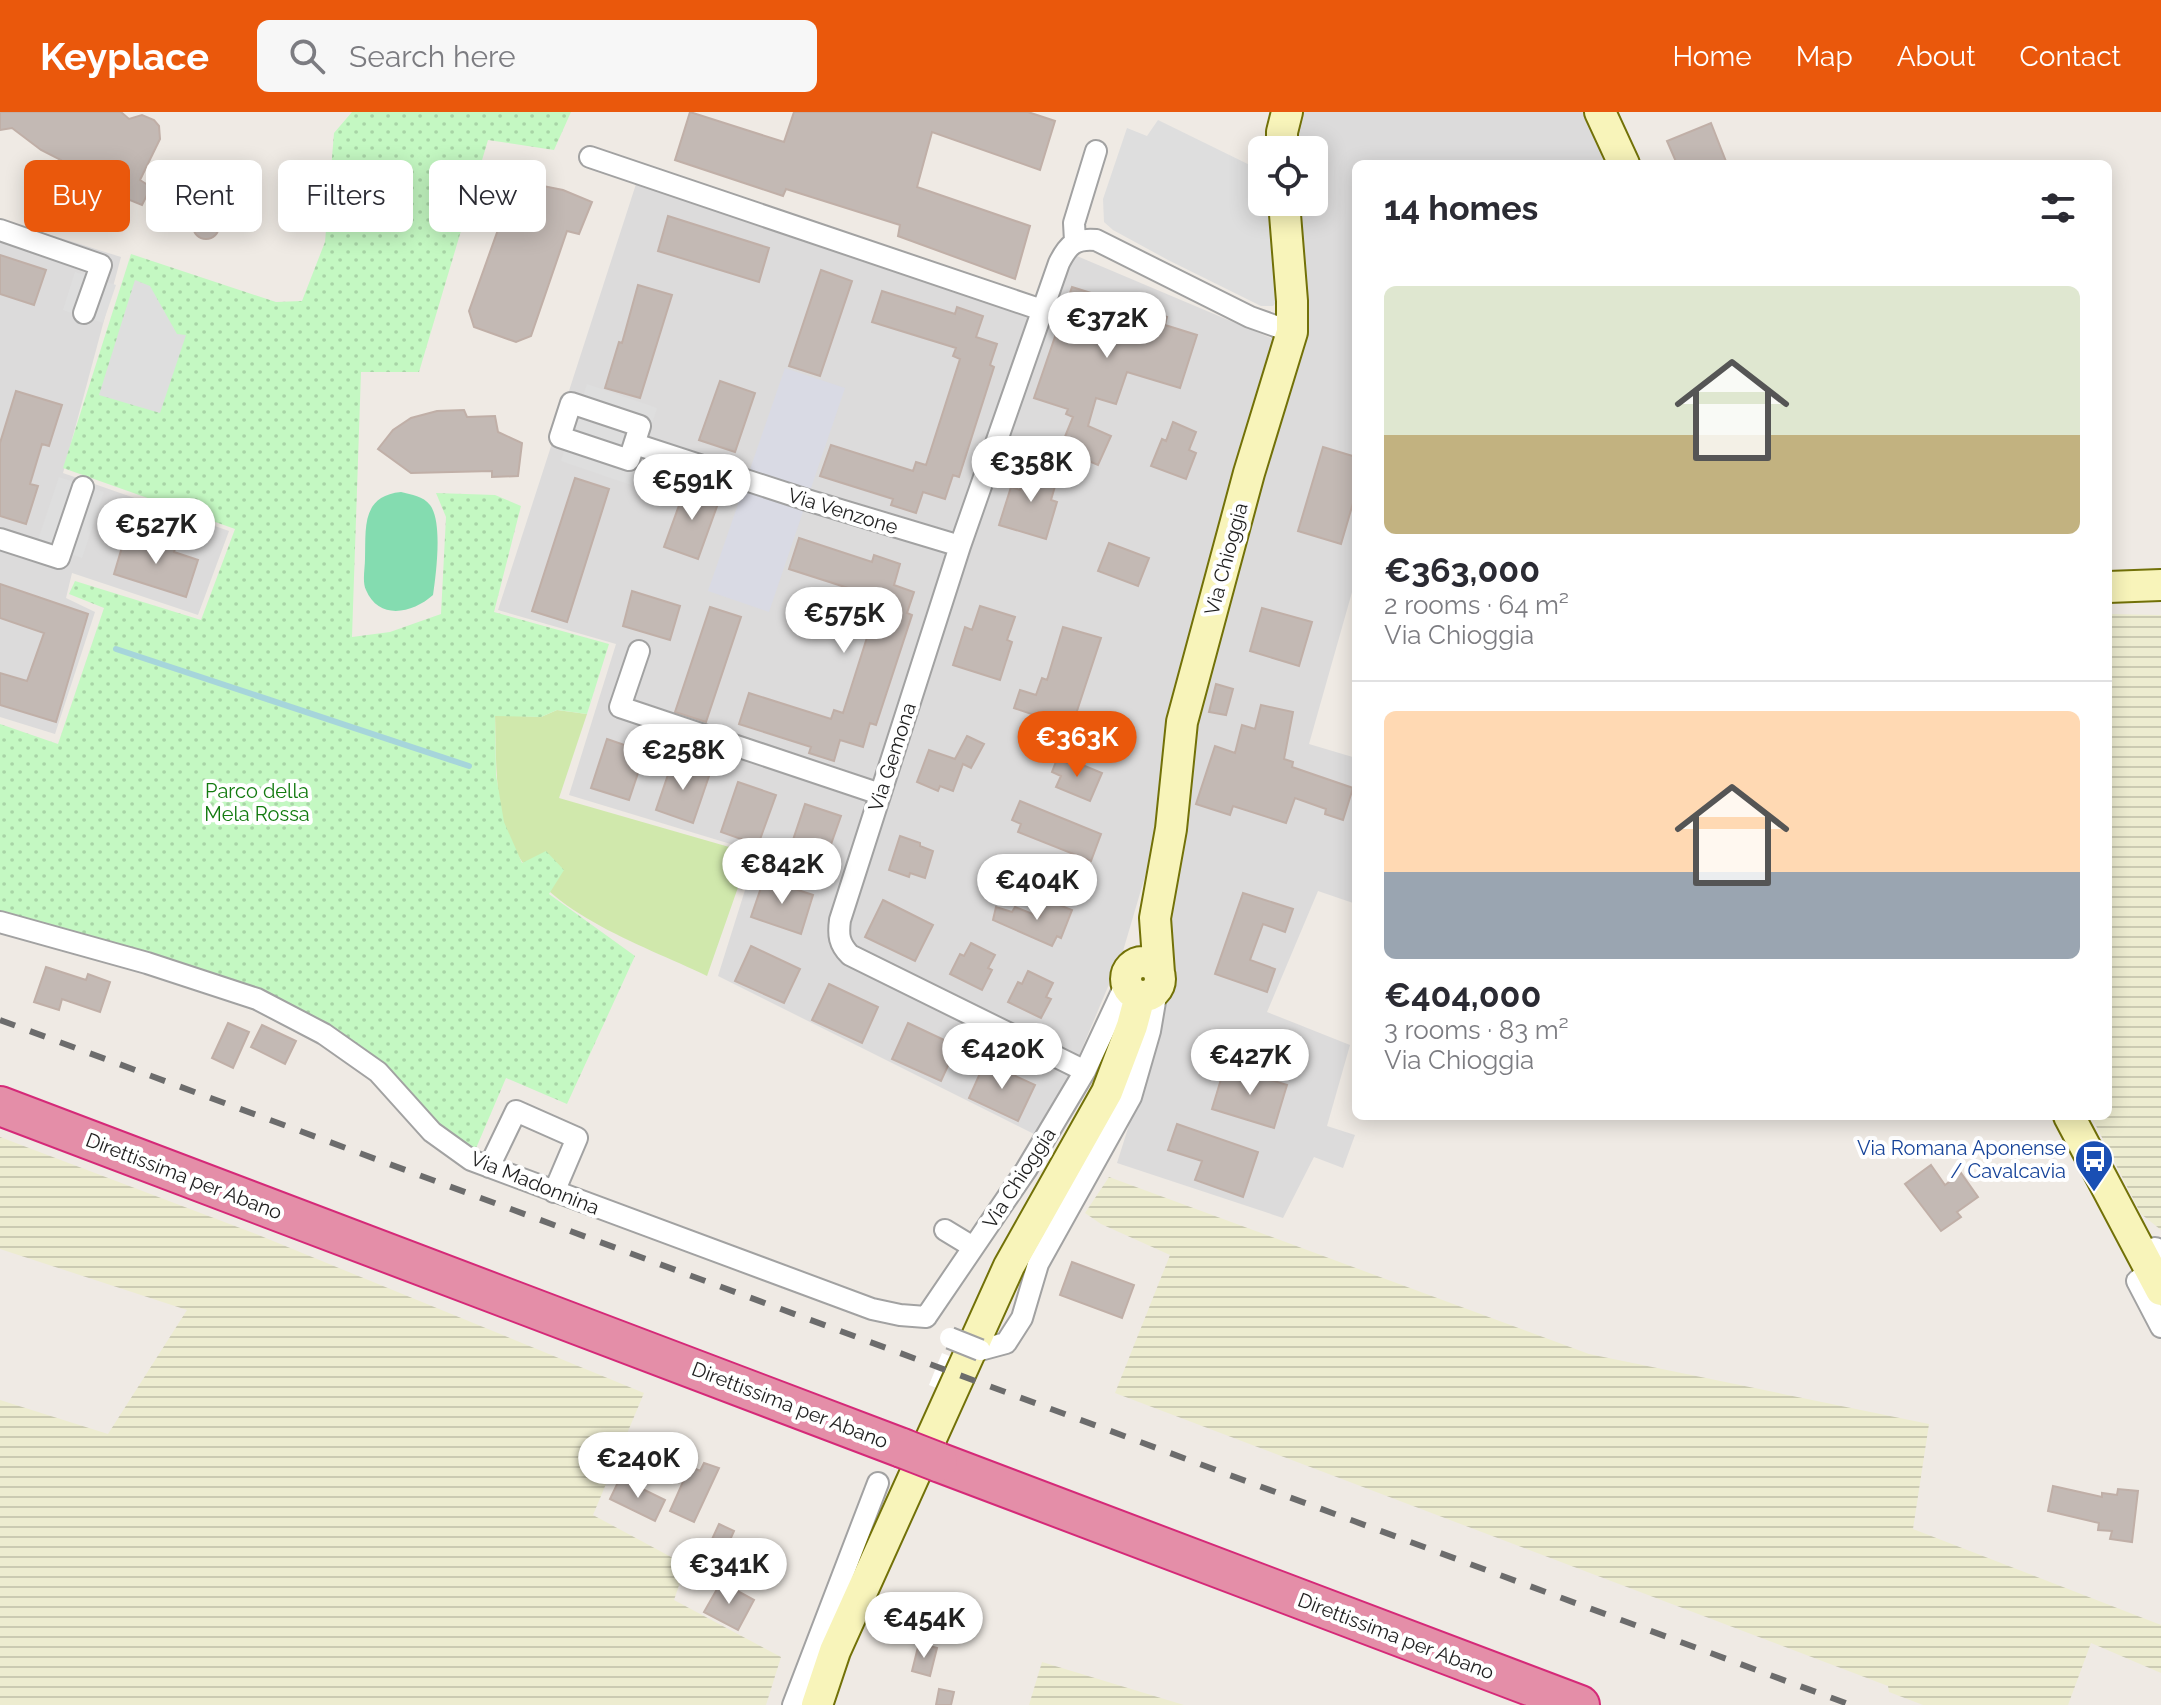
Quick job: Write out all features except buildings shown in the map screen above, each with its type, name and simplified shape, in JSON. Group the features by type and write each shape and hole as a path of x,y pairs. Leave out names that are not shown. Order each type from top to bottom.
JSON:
{"highway":[{"name":"Direttissima per Abano","path":"0,1106 1580,1705"}],"street":[{"path":"1282,136 1287,112"},
{"path":"1600,112 1622,160"},
{"name":"Via Gemona","path":"1085,1071 856,957 842,946 838,935 840,920 960,546 1059,263 1066,248 1075,241 1074,223 1096,151"},
{"path":"590,157 1042,310"},
{"name":"Via Chioggia","path":"817,1705 841,1637 977,1333 1009,1266 1107,1092 1132,1026 1171,829 1182,722 1249,473 1292,332 1285,216"},
{"path":"0,230 101,265 84,313"},
{"path":"1075,241 1096,240 1250,317 1292,332"},
{"path":"571,403 640,426 635,444 629,460 560,437 571,403"},
{"name":"Via Venzone","path":"635,444 960,546"},
{"path":"0,539 59,558 83,487"},
{"path":"2112,587 2161,585"},
{"path":"639,651 620,707 880,794"},
{"name":"Via Madonnina","path":"0,922 147,963 257,999 324,1034 378,1072 432,1132 471,1160 872,1309 926,1317"},
{"name":"Via Chioggia","path":"1143,981 1150,1031 1131,1097 1038,1264 1022,1318 1006,1343 980,1350 932,1329 926,1317 1026,1170 1143,981"},
{"path":"489,1167 516,1111 577,1138 554,1192"},
{"path":"2071,1120 2153,1266 2137,1281 2161,1327"},
{"path":"945,1230 973,1247"},
{"path":"793,1705 878,1483"}],"shaded area":[{"path":"1292,112 1591,112 1612,160 1352,160 1352,592 1309,744 1352,757 1352,903 1318,891 1267,1012 1350,1045 1327,1126 1355,1135 1343,1168 1314,1157 1283,1218 1117,1163 1160,1027 1168,968 1162,911 1186,739 1298,342 1293,216 1328,216 1328,136 1290,136"},
{"path":"1158,120 1248,164 1248,216 1272,216 1280,298 1273,306 1261,306 1168,260 1104,222 1103,199 1127,128 1147,136"},
{"path":"637,181 1033,316 1058,248 1278,341 1156,839 1123,951 1065,1089 1034,1134 718,976 757,852 569,795 616,644 498,610"},
{"path":"0,219 24,227 24,232 41,232 121,257 63,473 229,531 198,615 72,573 66,598 95,612 55,734 0,717"},
{"path":"75,272 116,285 103,323 63,310"},
{"path":"135,280 150,286 177,334 186,335 160,413 99,395"},
{"path":"785,368 845,388 769,612 708,591"},
{"path":"587,384 657,408 631,485 561,461"},
{"path":"59,477 104,492 82,558 37,543"}],"green space":[{"name":"Parco della Mela Rossa","path":"352,112 571,112 554,150 488,140 482,160 429,160 429,232 461,232 419,372 361,372 352,637 390,632 441,614 446,517 436,493 495,495 521,506 494,612 609,644 587,714 557,710 541,717 495,716 496,775 504,822 522,863 546,851 564,870 549,894 635,956 567,1104 506,1078 471,1160 378,1072 285,1013 0,922 0,724 58,744 104,608 69,594 75,581 201,620 235,529 63,468 131,254 276,302 302,301 325,242 326,232 413,232 413,160 332,160 334,133"},
{"path":"401,492 421,498 430,505 436,523 438,548 433,595 416,606 397,611 379,606 365,587 365,536 372,507 388,495"},
{"path":"2112,614 2161,615 2161,1230 2141,1214 2093,1120 2112,1120"},
{"path":"557,710 587,714 559,798 750,853 707,976 586,918 558,899 534,877 515,851 500,807 495,715 541,717"},
{"path":"0,1137 256,1234 644,1393 593,1515 686,1565 674,1600 781,1657 766,1705 0,1705 0,1400 108,1434 187,1310 0,1249"},
{"path":"1109,1177 1589,1354 1929,1424 1913,1529 2161,1625 2161,1673 2091,1643 2068,1705 1923,1705 1889,1692 1888,1686 1115,1393 1170,1255 1101,1224 1085,1213"},
{"path":"1042,1662 1184,1705 1029,1705"}],"pier":[{"path":"942,1353 976,1367 963,1399 929,1385"}],"waterway":[{"path":"116,649 469,766"}],"railway":[{"path":"0,1020 1851,1705"}],"place":[{"name":"Via Romana Aponense / Cavalcavia","path":"2094,1193"}]}
